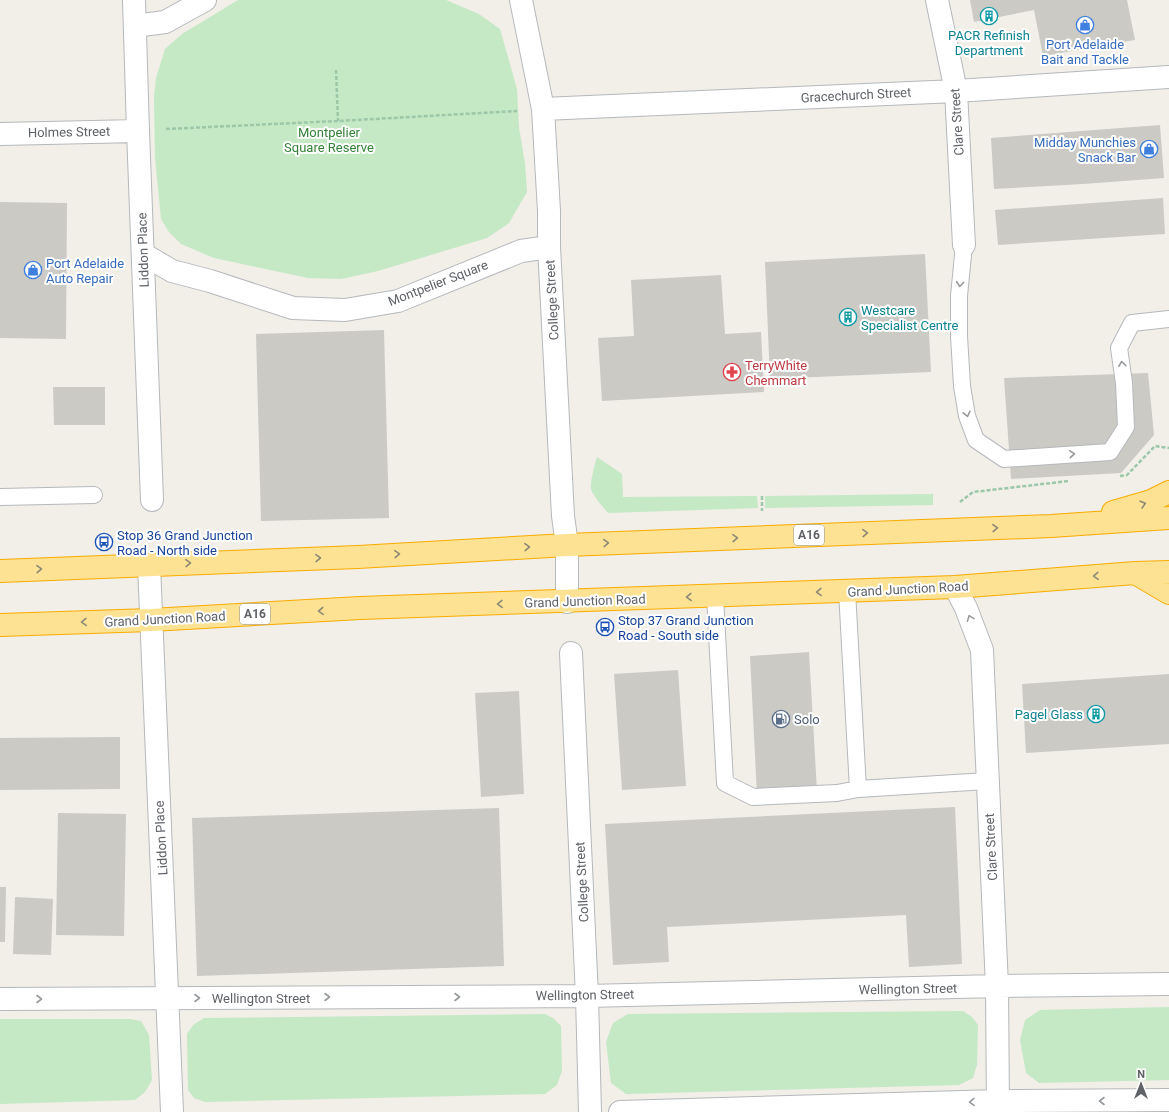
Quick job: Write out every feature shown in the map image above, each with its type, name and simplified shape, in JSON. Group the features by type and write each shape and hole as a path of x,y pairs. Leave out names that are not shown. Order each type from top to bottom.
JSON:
{"highway":[{"path":"1051,526 1102,515 1151,501 1169,492"},
{"name":"A16","path":"0,571 358,557 567,545 1051,526 1169,518"},
{"name":"Grand Junction Road","path":"0,625 151,620 360,608 567,602 955,587 1135,573 1169,572"},
{"path":"1135,573 1169,593"}],"street":[{"name":"Liddon Place","path":"134,0 152,500"},
{"path":"135,26 165,22 205,0"},
{"name":"College Street","path":"521,0 543,109 563,516 567,545 567,602"},
{"name":"Clare Street","path":"937,0 956,91 964,246"},
{"name":"Gracechurch Street","path":"543,109 956,91 1169,77"},
{"name":"Holmes Street","path":"0,134 138,130"},
{"name":"Montpelier Square","path":"143,254 172,271 210,281 292,308 345,310 398,301 521,251 550,247"},
{"name":"Liddon Place","path":"149,565 172,1112"},
{"name":"Clare Street","path":"955,587 966,608 982,650 997,986 998,1107"},
{"name":"College Street","path":"571,653 588,996 590,1112"},
{"name":"Wellington Street","path":"0,1000 588,996 997,986 1169,984"},
{"path":"620,1112 998,1107 1169,1100"}],"lane":[{"path":"964,246 959,296 959,336 962,386 967,416 976,440 1004,459 1110,452 1126,427 1124,383 1119,348 1132,323 1169,319"},
{"path":"0,497 94,495"},
{"path":"847,591 858,789"},
{"path":"715,596 725,783 753,798 837,793 858,789 988,781"}],"path":[{"path":"336,70 338,121"},
{"path":"138,130 338,121 543,109"},
{"path":"1120,476 1128,475 1155,446 1169,448"},
{"path":"954,505 973,492 1074,481"},
{"path":"762,496 762,513"}],"green space":[{"name":"Montpelier Square Reserve","path":"238,0 446,0 479,14 500,29 517,89 519,127 525,164 527,192 509,223 487,238 378,271 341,279 308,278 214,258 181,244 169,232 161,219 155,158 154,97 156,78 165,49 182,34"},
{"path":"597,457 622,474 623,497 757,496 758,508 608,513 591,489 592,477"},
{"path":"933,494 933,505 765,508 765,496"},
{"path":"1169,1007 1169,1080 1039,1083 1026,1073 1020,1040 1025,1020 1040,1010"},
{"path":"963,1011 972,1017 978,1025 977,1065 973,1078 959,1085 626,1094 611,1083 606,1042 613,1023 628,1014"},
{"path":"545,1014 553,1018 561,1026 562,1071 557,1085 545,1094 205,1102 194,1098 188,1090 187,1034 193,1025 204,1018"},
{"path":"0,1019 130,1019 141,1021 149,1035 152,1080 145,1092 135,1100 0,1104"}],"building":[{"name":"Port Adelaide Bait and Tackle","path":"970,0 1127,0 1135,40 1043,56 1034,10 974,22"},
{"path":"1160,125 1164,178 994,189 991,138"},
{"path":"1163,198 1165,234 998,245 995,210"},
{"name":"Port Adelaide Auto Repair","path":"0,202 67,203 66,339 0,338"},
{"name":"Westcare Specialist Centre","path":"925,254 931,372 770,379 765,262"},
{"path":"721,275 725,334 761,332 764,392 602,401 598,338 634,336 631,280"},
{"path":"384,330 389,518 261,521 256,334"},
{"path":"1148,373 1154,435 1121,473 1011,479 1004,378"},
{"path":"53,387 105,387 105,425 54,425"},
{"path":"809,652 817,791 757,795 750,656"},
{"path":"678,670 686,786 622,790 614,674"},
{"name":"Pagel Glass","path":"1169,674 1169,744 1026,753 1022,684"},
{"path":"519,691 524,794 481,797 475,693"},
{"path":"120,737 120,789 0,790 0,738"},
{"path":"955,807 962,964 909,967 906,915 667,927 669,962 613,965 605,824"},
{"path":"499,808 504,966 197,976 192,818"},
{"path":"58,813 126,814 124,936 56,935"},
{"path":"0,887 6,887 5,942 0,942"},
{"path":"15,897 53,899 51,955 13,954"}],"place":[{"name":"PACR Refinish Department","path":"989,16"},
{"name":"Port Adelaide Bait and Tackle","path":"1085,25"},
{"name":"Midday Munchies Snack Bar","path":"1149,149"},
{"name":"Port Adelaide Auto Repair","path":"33,270"},
{"name":"Westcare Specialist Centre","path":"848,317"},
{"name":"TerryWhite Chemmart","path":"732,372"},
{"name":"Stop 36 Grand Junction Road - North side","path":"104,542"},
{"name":"Stop 37 Grand Junction Road - South side","path":"605,627"},
{"name":"Pagel Glass","path":"1096,714"},
{"name":"Solo","path":"781,719"}]}
